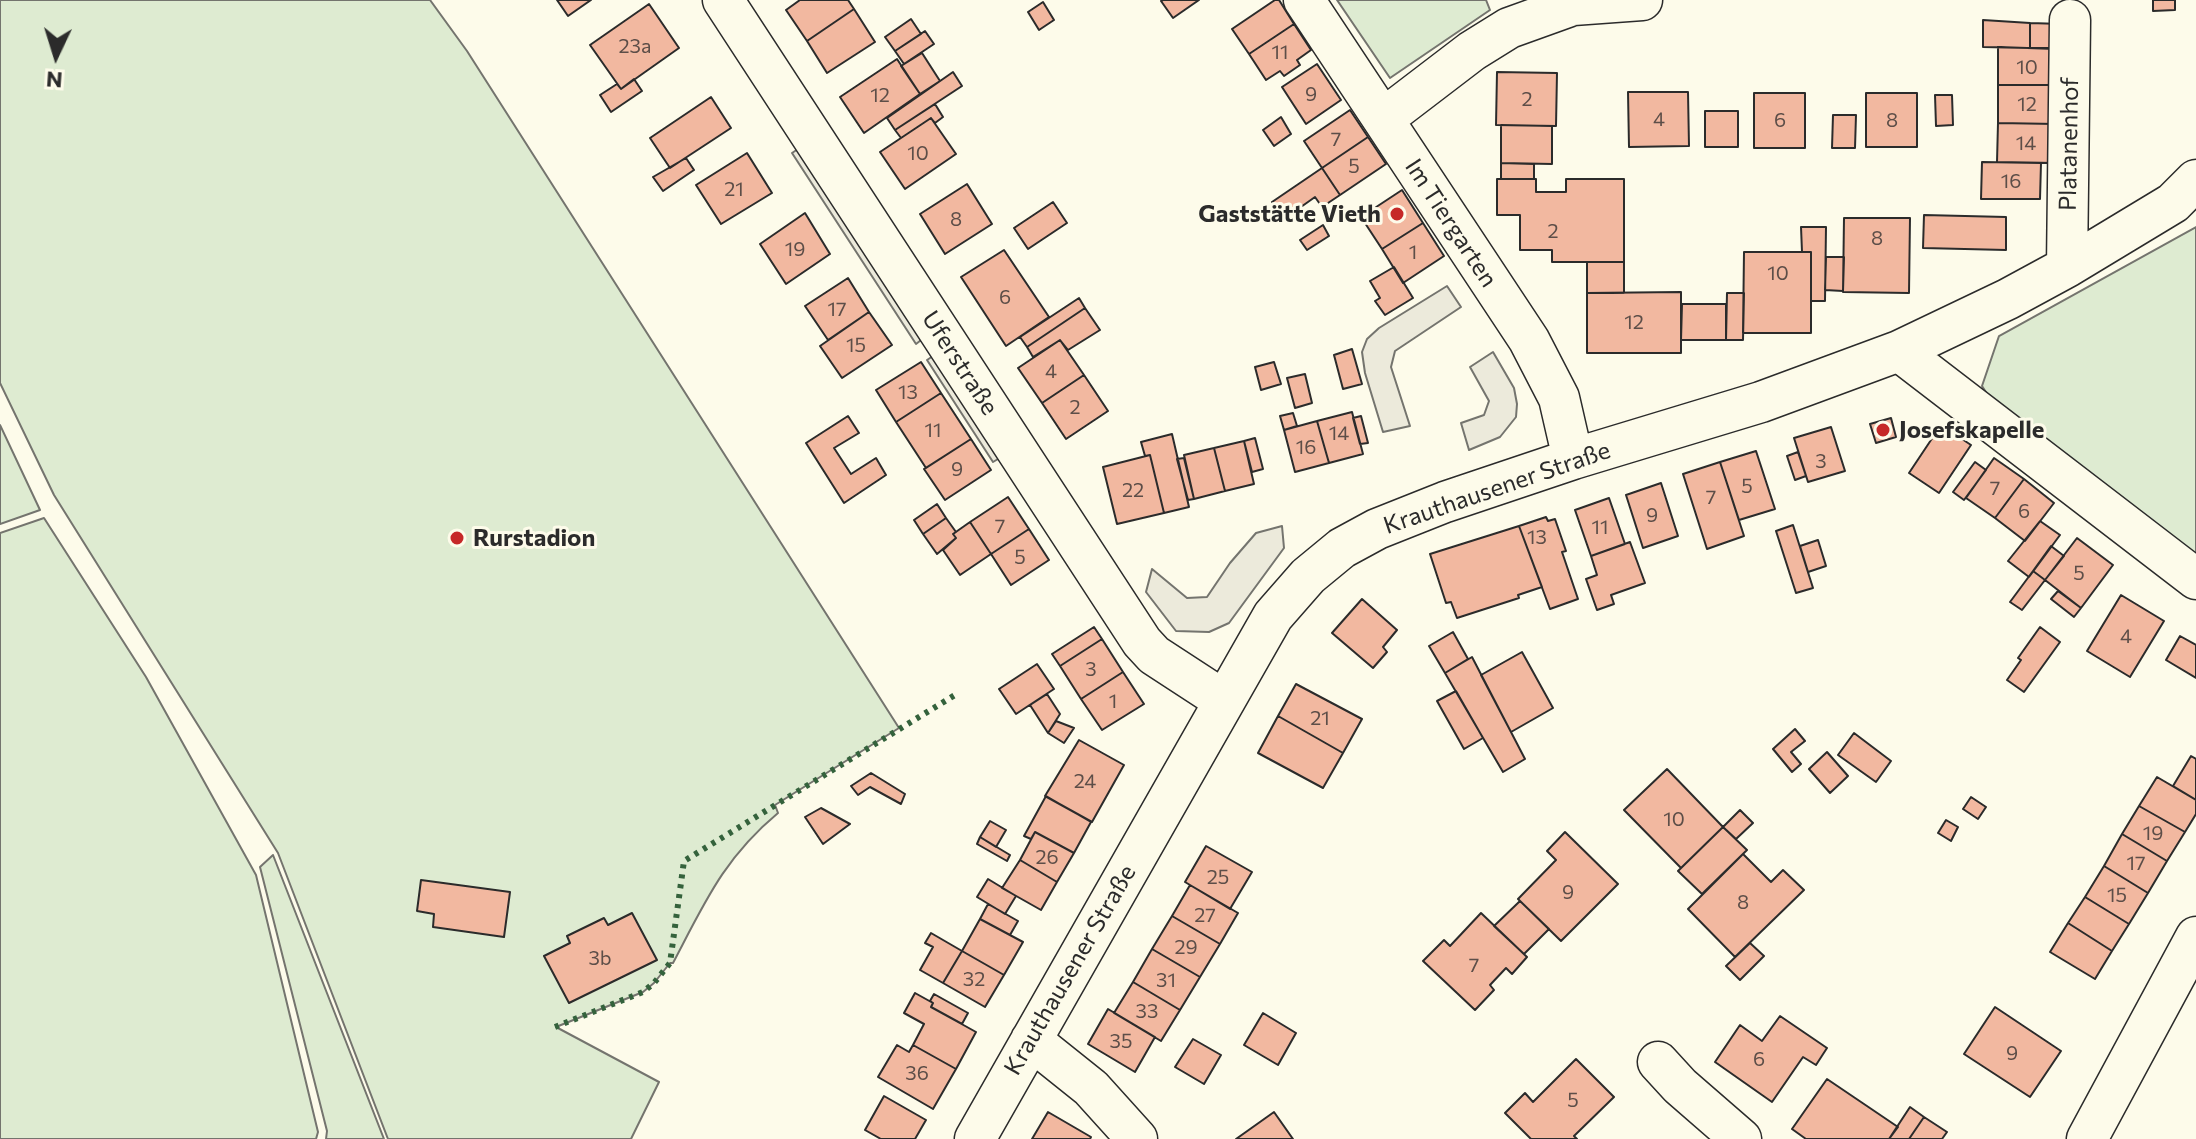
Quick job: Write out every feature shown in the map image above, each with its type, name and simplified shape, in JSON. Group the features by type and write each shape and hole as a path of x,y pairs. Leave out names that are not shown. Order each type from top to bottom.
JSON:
{"street":[{"name":"Uferstraße","path":"723,0 1142,642 1154,655 1223,700"},
{"name":"Im Tiergarten","path":"1304,0 1529,340 1559,398 1573,459"},
{"path":"1383,119 1472,51 1509,28 1573,5 1642,0"},
{"name":"Platanenhof","path":"2067,267 2070,20"},
{"name":"Krauthausener Straße","path":"975,1139 1273,616 1308,576 1342,548 1377,529 1445,502 1761,402 1899,351 2067,267 2173,203 2196,180"},
{"path":"1899,351 2196,579"},
{"path":"2087,1139 2196,937"},
{"path":"1031,1040 1091,1088 1137,1139"},
{"path":"1658,1062 1680,1086 1741,1139"}],"green space":[{"name":"Rurstadion","path":"0,0 430,0 467,51 899,728 775,805 778,813 729,864 673,963 654,983 643,992 556,1027 659,1082 631,1139 388,1139 278,853 54,495 0,383"},
{"path":"1337,0 1486,0 1490,10 1390,78"},
{"path":"2196,227 2196,560 1991,400 1982,386 1999,336"},
{"path":"0,425 40,510 0,524"},
{"path":"44,518 146,677 256,875 318,1132 316,1139 0,1139 0,533"},
{"path":"273,855 384,1139 326,1139 327,1131 260,867"}],"shaded area":[{"path":"801,147 925,337 916,344 792,153"},
{"path":"1447,286 1461,307 1395,351 1391,367 1410,426 1383,432 1365,373 1362,352 1367,339 1379,328"},
{"path":"1493,352 1514,388 1516,417 1500,437 1469,450 1461,423 1484,415 1489,401 1470,367"},
{"path":"936,354 1003,456 993,462 927,360"},
{"path":"1282,526 1284,548 1229,623 1209,632 1176,631 1146,592 1152,569 1187,598 1207,597 1230,563 1256,533"}],"building":[{"path":"557,0 591,0 568,16"},
{"path":"800,0 848,0 854,9 807,41 786,10"},
{"path":"1163,0 1199,0 1173,18"},
{"path":"1279,0 1294,24 1249,54 1232,29"},
{"path":"2153,0 2175,0 2175,10 2153,11"},
{"path":"1043,2 1054,20 1039,30 1028,12"},
{"path":"649,4 679,48 621,89 590,45"},
{"path":"854,9 875,42 827,73 807,41"},
{"path":"911,19 921,34 895,51 885,37"},
{"path":"1983,20 2030,23 2030,48 1983,47"},
{"path":"2030,23 2062,24 2062,48 2030,48"},
{"path":"1294,24 1311,50 1297,60 1300,65 1284,76 1280,71 1266,80 1249,54"},
{"path":"925,31 934,44 904,64 895,51"},
{"path":"1998,47 2056,49 2056,85 1998,85"},
{"path":"922,53 940,81 920,94 901,66"},
{"path":"897,59 920,94 864,133 840,97"},
{"path":"1317,64 1341,100 1306,124 1282,87"},
{"path":"953,72 962,86 895,130 887,118"},
{"path":"1497,72 1557,73 1556,126 1496,125"},
{"path":"634,79 642,91 611,112 600,95 617,84 621,89"},
{"path":"1998,85 2056,85 2056,124 1998,123"},
{"path":"1628,92 1688,92 1689,146 1629,147"},
{"path":"1754,93 1805,93 1805,148 1754,148"},
{"path":"1866,93 1917,93 1917,147 1866,147"},
{"path":"1935,95 1952,95 1953,125 1936,126"},
{"path":"711,97 731,128 670,168 650,138"},
{"path":"935,104 943,117 935,123 931,118 901,138 895,130"},
{"path":"1350,110 1368,137 1322,168 1304,141"},
{"path":"1705,111 1738,111 1738,147 1705,147"},
{"path":"1833,115 1856,115 1855,148 1832,148"},
{"path":"1281,117 1291,134 1274,146 1263,130"},
{"path":"931,118 956,154 905,189 880,152"},
{"path":"1998,123 2056,124 2055,163 1997,162"},
{"path":"1501,125 1552,126 1552,164 1501,163"},
{"path":"1368,137 1386,164 1340,195 1322,168"},
{"path":"747,153 772,193 721,224 696,185"},
{"path":"686,158 694,170 663,191 653,177"},
{"path":"1982,162 2041,163 2040,199 1981,199"},
{"path":"1501,163 1534,164 1534,179 1501,179"},
{"path":"1322,168 1340,195 1322,207 1315,197 1284,219 1272,202"},
{"path":"1497,179 1536,179 1536,192 1566,192 1566,179 1624,179 1624,262 1552,262 1552,250 1520,250 1520,215 1497,215"},
{"path":"967,184 992,224 945,254 920,214"},
{"path":"1402,190 1423,223 1382,249 1361,217"},
{"path":"1053,202 1067,223 1028,249 1014,228"},
{"path":"805,213 830,254 786,284 760,244"},
{"path":"1924,215 2006,217 2006,250 1923,248"},
{"path":"1844,218 1910,218 1909,293 1843,292"},
{"path":"1423,223 1444,256 1403,283 1382,249"},
{"path":"1323,225 1329,236 1307,250 1300,240"},
{"path":"1801,227 1826,227 1825,301 1811,301 1811,252 1802,252"},
{"path":"1004,250 1049,317 1006,346 961,277"},
{"path":"1744,252 1811,252 1811,333 1743,333"},
{"path":"1826,257 1844,257 1843,291 1825,290"},
{"path":"1587,262 1624,262 1624,293 1587,293"},
{"path":"1394,267 1413,298 1385,315 1375,301 1380,298 1370,281"},
{"path":"848,278 869,312 828,340 805,306"},
{"path":"1681,292 1681,353 1587,353 1587,293"},
{"path":"1727,293 1744,293 1743,340 1726,340"},
{"path":"1079,298 1085,308 1027,347 1020,337"},
{"path":"1682,304 1726,304 1726,340 1681,340"},
{"path":"1085,308 1100,330 1068,350 1060,340 1033,357 1027,347"},
{"path":"869,312 892,345 842,378 820,346"},
{"path":"1060,340 1084,375 1042,403 1018,368"},
{"path":"1352,349 1362,384 1343,389 1334,355"},
{"path":"921,362 941,393 896,422 876,390"},
{"path":"1274,362 1281,384 1261,390 1255,367"},
{"path":"1305,374 1312,403 1295,408 1287,378"},
{"path":"1084,375 1108,411 1066,439 1042,403"},
{"path":"941,393 971,439 926,468 896,422"},
{"path":"1352,412 1363,454 1329,463 1317,421"},
{"path":"1293,413 1297,426 1284,430 1280,416"},
{"path":"848,416 859,433 834,448 851,474 876,458 886,475 844,503 806,443"},
{"path":"1361,416 1368,443 1360,444 1353,418"},
{"name":"Josefskapelle","path":"1891,418 1896,437 1876,443 1870,424"},
{"path":"1317,421 1329,463 1295,472 1284,430"},
{"path":"1941,425 1971,445 1939,493 1909,473"},
{"path":"1831,427 1845,471 1808,482 1794,438"},
{"path":"1172,434 1189,507 1164,513 1150,455 1145,456 1141,442"},
{"path":"1255,438 1263,469 1252,472 1244,441"},
{"path":"971,439 991,470 945,500 924,469"},
{"path":"1244,441 1254,484 1225,491 1214,448"},
{"path":"1214,448 1225,491 1194,499 1184,455"},
{"path":"1756,451 1775,509 1739,520 1720,462"},
{"path":"1798,452 1806,476 1795,480 1787,456"},
{"path":"1150,455 1164,513 1117,524 1103,467"},
{"path":"1184,458 1194,499 1188,500 1177,459"},
{"path":"1994,458 2024,479 1995,518 1966,498"},
{"path":"1720,462 1744,536 1707,549 1683,474"},
{"path":"1975,462 1986,470 1964,500 1953,492"},
{"path":"2024,479 2054,503 2025,541 1995,518"},
{"path":"1661,483 1678,536 1643,548 1626,495"},
{"path":"1008,497 1029,529 991,554 970,522"},
{"path":"1609,498 1625,544 1591,556 1575,510"},
{"path":"937,504 946,518 923,534 914,520"},
{"path":"1546,517 1548,521 1555,519 1578,599 1550,609 1519,526"},
{"path":"946,518 956,532 953,534 956,538 937,554 923,534"},
{"path":"2040,521 2060,535 2029,577 2008,561"},
{"path":"970,522 991,554 960,575 943,550 956,538 953,534"},
{"path":"1793,525 1813,588 1796,593 1776,531"},
{"path":"1519,526 1542,587 1518,595 1519,598 1457,618 1451,602 1446,603 1430,554"},
{"path":"1029,529 1049,560 1011,585 991,554"},
{"path":"2077,538 2113,565 2081,608 2045,580"},
{"path":"1818,540 1826,566 1808,572 1800,546"},
{"path":"1630,542 1645,583 1611,595 1614,604 1597,610 1586,579 1597,575 1591,556"},
{"path":"2051,546 2064,556 2045,580 2033,571"},
{"path":"2033,571 2045,580 2022,610 2010,602"},
{"path":"2058,591 2081,608 2074,617 2051,599"},
{"path":"2121,595 2164,621 2130,677 2087,651"},
{"path":"1362,599 1397,630 1383,647 1387,652 1373,668 1332,633"},
{"path":"1094,627 1102,639 1060,666 1052,654"},
{"path":"2040,627 2060,642 2024,692 2007,680"},
{"path":"1453,632 1468,659 1445,673 1429,646"},
{"path":"2180,636 2196,645 2196,678 2166,660"},
{"path":"1102,639 1123,672 1081,699 1060,666"},
{"path":"1522,652 1553,708 1511,732 1481,675"},
{"path":"1472,657 1525,759 1503,772 1445,673"},
{"path":"1037,664 1054,689 1016,714 999,689"},
{"path":"1123,672 1144,704 1102,730 1081,699"},
{"path":"1296,684 1362,719 1343,753 1278,716"},
{"path":"1456,691 1483,738 1464,749 1437,701"},
{"path":"1047,694 1060,714 1048,733 1030,705"},
{"path":"1278,716 1343,753 1323,788 1258,753"},
{"path":"1056,721 1074,728 1064,743 1048,733"},
{"path":"1795,729 1805,741 1791,752 1801,764 1792,772 1773,749"},
{"path":"1854,733 1891,761 1876,782 1838,755"},
{"path":"1079,740 1124,765 1092,822 1045,796"},
{"path":"1827,752 1848,776 1830,793 1809,769"},
{"path":"2191,756 2196,759 2196,800 2173,786"},
{"path":"1667,769 1723,827 1681,868 1624,810"},
{"path":"871,773 905,794 901,804 870,787 858,795 851,786"},
{"path":"2157,777 2196,800 2196,814 2185,832 2139,806"},
{"path":"1046,796 1091,822 1074,853 1035,832 1031,839 1024,836"},
{"path":"1971,797 1986,807 1978,819 1963,809"},
{"path":"2139,806 2185,832 2167,861 2122,834"},
{"path":"821,808 850,824 823,844 805,817"},
{"path":"1740,810 1753,823 1736,839 1723,827"},
{"path":"1946,820 1958,827 1951,841 1938,833"},
{"path":"990,821 1006,830 996,847 980,837"},
{"path":"1723,827 1747,850 1702,894 1678,871"},
{"path":"1035,832 1074,853 1057,882 1020,860"},
{"path":"1565,832 1618,884 1561,941 1518,899 1556,860 1547,851"},
{"path":"2122,834 2167,861 2148,893 2104,866"},
{"path":"980,837 1010,855 1007,861 977,844"},
{"path":"1206,846 1252,872 1230,909 1185,882"},
{"path":"1743,854 1771,882 1783,870 1804,890 1735,957 1688,909"},
{"path":"1020,860 1057,882 1041,910 1002,888"},
{"path":"2104,866 2148,893 2129,924 2085,897"},
{"path":"988,879 1016,896 1005,914 977,897"},
{"path":"421,880 510,892 504,937 433,927 434,914 417,911"},
{"path":"1190,885 1238,913 1220,944 1172,916"},
{"path":"2085,897 2129,924 2112,951 2068,923"},
{"path":"1520,901 1549,929 1524,954 1494,926"},
{"path":"988,904 1018,921 1010,935 980,919"},
{"path":"632,913 657,960 569,1003 544,956 570,943 567,936 604,918 608,925"},
{"path":"1481,913 1527,957 1512,974 1506,968 1490,985 1494,990 1475,1010 1423,961 1444,940 1450,946"},
{"path":"1172,916 1220,944 1200,977 1152,949"},
{"path":"980,919 1023,942 1004,975 962,951"},
{"path":"2068,923 2112,951 2095,979 2050,952"},
{"path":"931,933 962,951 943,983 920,970 933,947 925,943"},
{"path":"1750,943 1764,956 1740,980 1726,966"},
{"path":"1152,949 1200,977 1180,1010 1133,982"},
{"path":"962,951 1004,975 985,1007 943,983"},
{"path":"1133,982 1180,1010 1161,1041 1114,1013"},
{"path":"915,993 933,1003 931,1007 976,1032 956,1069 913,1045 924,1024 904,1013"},
{"path":"934,994 968,1013 962,1024 931,1007"},
{"path":"1995,1007 2061,1051 2030,1097 1964,1054"},
{"path":"1108,1009 1155,1037 1135,1072 1088,1044"},
{"path":"1263,1013 1296,1033 1278,1065 1244,1045"},
{"path":"1780,1016 1827,1048 1816,1065 1803,1057 1772,1102 1715,1062 1740,1025 1762,1041"},
{"path":"1193,1039 1221,1055 1204,1084 1175,1067"},
{"path":"897,1045 909,1052 913,1045 956,1069 933,1109 878,1077"},
{"path":"1576,1059 1614,1097 1574,1136 1577,1139 1531,1139 1505,1113 1525,1093 1533,1102"},
{"path":"1827,1079 1898,1127 1889,1139 1806,1139 1792,1129"},
{"path":"884,1096 926,1120 915,1139 881,1139 865,1130"},
{"path":"1910,1107 1924,1117 1909,1139 1889,1139"},
{"path":"1048,1112 1091,1137 1090,1139 1032,1139"},
{"path":"1274,1112 1293,1139 1236,1139"},
{"path":"1924,1117 1947,1132 1942,1139 1909,1139"}],"hedge":[{"path":"555,1027 643,992 670,963 684,861 955,695"}],"place":[{"name":"Gaststätte Vieth","path":"1397,214"},
{"name":"Josefskapelle","path":"1883,430"},
{"name":"Rurstadion","path":"457,538"}]}
